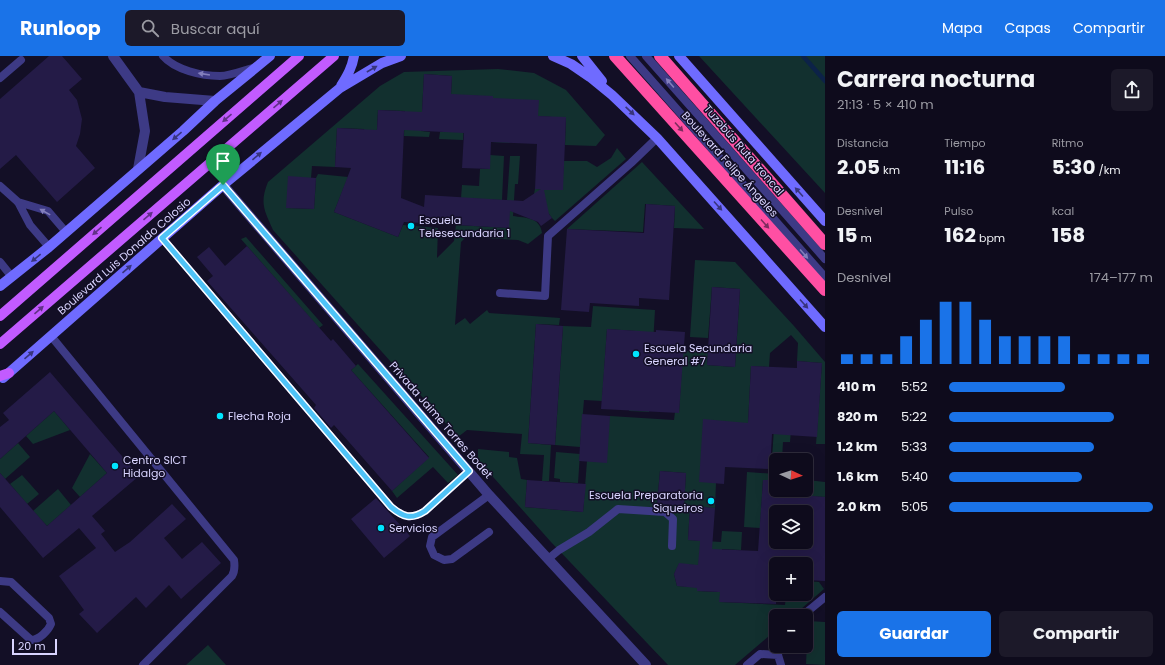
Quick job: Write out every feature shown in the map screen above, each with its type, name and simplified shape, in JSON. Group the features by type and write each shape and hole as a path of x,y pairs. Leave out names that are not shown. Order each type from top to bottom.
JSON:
{"highway":[{"name":"Boulevard Felipe Ángeles","path":"615,56 825,290"},
{"name":"Boulevard Felipe Ángeles","path":"660,56 825,244"}],"main road":[{"path":"0,286 49,247 183,131 215,101 270,56"},
{"path":"0,316 299,56"},
{"name":"Boulevard Luis Donaldo Colosio","path":"0,344 334,56"},
{"path":"340,88 350,72 354,56"},
{"name":"Boulevard Luis Donaldo Colosio","path":"0,380 4,374 51,336 223,185 340,88 382,63 401,56"},
{"path":"553,56 571,64 590,77 612,95 657,138 825,327"},
{"path":"582,56 612,95"},
{"path":"679,56 825,221"}],"street":[{"path":"113,56 139,92 145,131 138,169"},
{"path":"139,92 165,97 215,101"},
{"name":"Privada Jaime Torres Bodet","path":"223,185 489,495 646,665"}],"lane":[{"path":"163,56 178,67 200,74 221,76 256,67"},
{"name":"Tuzobús Ruta troncal","path":"630,56 825,277"},
{"name":"Tuzobús Ruta troncal","path":"646,56 825,259"},
{"path":"0,78 21,60"},
{"path":"500,293 544,296 548,236 631,163 657,138"},
{"path":"0,186 18,202 30,225 49,247"},
{"path":"18,202 48,211 66,232"},
{"path":"162,238 386,501 400,514 417,516 425,511 469,471"},
{"path":"0,262 12,277"},
{"path":"51,336 234,560 234,571 232,576 143,665"},
{"path":"489,495 432,537 430,546 434,555 444,560 452,559 489,532"},
{"path":"548,559 559,550 589,532 618,509 666,512 673,519 672,546"},
{"path":"0,581 11,582 49,618 51,624 38,639 32,640 0,612"},
{"path":"810,609 825,597"},
{"path":"747,665 760,654 778,655 781,665"}],"green space":[{"path":"699,56 825,56 825,193"},
{"path":"498,69 534,73 566,90 605,135 596,146 565,145 566,118 538,116 509,143 491,142 493,97 466,95 463,140 439,139 440,132 449,132 452,76 424,74 421,131 430,132 429,137 404,136 405,111 378,110 374,183 364,129 337,128 335,167 312,166 311,178 287,208 314,209 316,178 318,174 348,177 334,212 398,237 403,225 438,228 437,258 454,241 456,225 509,228 507,200 510,156 520,156 518,184 515,184 513,216 535,221 541,228 542,233 528,244 518,240 466,237 461,242 455,325 465,318 470,324 487,310 489,313 560,318 559,325 536,324 528,443 551,445 549,481 542,481 544,455 520,454 522,434 467,430 458,437 273,230 264,207 264,196 268,182 380,86 404,72"},
{"path":"617,148 626,159 555,221 534,194 535,189 562,190 564,161 587,161 597,167 611,158"},
{"path":"490,155 504,156 502,200 461,198 462,185 479,186 480,169 489,169"},
{"path":"642,162 704,229 674,228 675,206 645,204 643,232 567,229"},
{"path":"246,237 323,325 319,328 241,239"},
{"path":"695,260 735,262 825,362 825,444 816,444 822,363 797,361 798,343 791,335 770,353 769,367 751,366 747,443 727,442 716,483 715,508 690,507 688,540 721,542 722,531 742,532 741,550 722,549 720,602 785,605 785,601 810,601 801,609 769,609 769,636 735,665 668,665 551,542 478,460 478,449 509,452 509,457 517,458 521,479 527,480 525,507 583,512 587,461 610,416 674,420 675,412 679,412 683,351 708,352 707,365 735,367 740,289 712,287 708,338 690,337","holes":["660,471 686,473 684,506 657,504","699,560 719,561 718,592 697,591","679,564 694,565 693,587 677,586 674,574"]},
{"path":"593,306 655,310 649,412 629,411 635,331 607,329 602,401 584,400 580,447 555,445 563,326 591,327"},
{"path":"358,364 458,475 448,483 433,467 397,498 392,491 429,457 351,370"},
{"path":"778,370 792,419 790,442 783,442 782,453 772,453"},
{"path":"54,411 70,430 33,444 26,436"},
{"path":"18,443 30,457 5,479 0,473 0,459"},
{"path":"556,452 580,454 578,483 560,482 560,479 554,478"},
{"path":"90,454 107,473 80,497 72,488"},
{"path":"747,472 769,474 769,480 763,480 760,528 744,527"},
{"path":"22,475 39,494 27,504 10,484"},
{"path":"813,481 825,482 825,497 813,496"},
{"path":"58,489 71,505 47,526 33,511"},
{"path":"813,582 819,582 824,589 813,599"},
{"path":"813,621 825,622 825,665 806,664 807,653 813,653"},
{"path":"208,645 226,665 186,665"}],"building":[{"path":"49,56 62,56 82,79 69,90 77,100 82,119 80,134 76,146 95,168 57,202 16,155 0,169 0,99"},
{"path":"424,74 452,76 451,94 539,100 538,116 566,117 563,190 544,190 549,214 552,218 541,226 538,222 510,211 509,228 404,222 398,237 334,212 351,168 335,167 337,128 377,130 378,110 422,112","holes":["404,130 464,133 462,168 490,169 491,142 537,144 535,189 541,189 523,201 425,195 424,207 401,198"]},
{"path":"288,176 316,178 314,209 286,208"},
{"path":"646,204 675,206 669,300 639,298 639,306 590,303 589,312 561,310 567,229 644,233"},
{"path":"247,246 331,341 333,339 356,366 351,370 429,458 392,491 334,425 331,428 314,408 316,405 207,281 213,276 197,257 209,247 225,266"},
{"path":"712,287 740,289 735,367 707,365"},
{"path":"536,324 563,326 555,445 528,443"},
{"path":"607,329 685,332 679,413 601,409"},
{"path":"797,361 822,363 817,437 772,434 771,453 769,453 769,469 725,467 724,484 699,482 703,419 748,423 751,366 797,368"},
{"path":"50,372 139,476 92,516 105,531 101,534 115,552 130,542 172,504 186,519 164,538 182,559 202,542 221,563 181,599 169,585 146,608 136,597 97,633 79,614 84,610 59,576 96,548 79,528 43,558 0,507 0,473 47,526 107,473 54,411 0,459 0,427 9,420 3,413"},
{"path":"582,414 610,416 607,463 579,461"},
{"path":"660,471 686,473 684,506 657,504"},
{"path":"527,480 586,484 583,512 525,507"},
{"path":"763,480 769,480 769,497 825,497 825,581 813,580 813,557 769,557 769,601 776,601 776,604 719,602 720,592 697,591 697,588 677,586 674,574 679,563 698,565 700,541 688,540 690,506 715,508 712,549 758,551"},
{"name":"Servicios","path":"376,498 410,536 384,558 351,519"}],"waterway":[{"path":"803,56 825,81"}],"place":[{"name":"Escuela Telesecundaria 1","path":"411,226"},
{"name":"Escuela Secundaria General #7","path":"636,354"},
{"name":"Flecha Roja","path":"220,416"},
{"name":"Centro SICT Hidalgo","path":"115,466"},
{"name":"Escuela Preparatoria Siqueiros","path":"711,501"},
{"name":"Servicios","path":"381,528"}],"route":[{"path":"223,185 469,471 425,511 417,516 400,514 391,507 162,238 223,185"}]}
